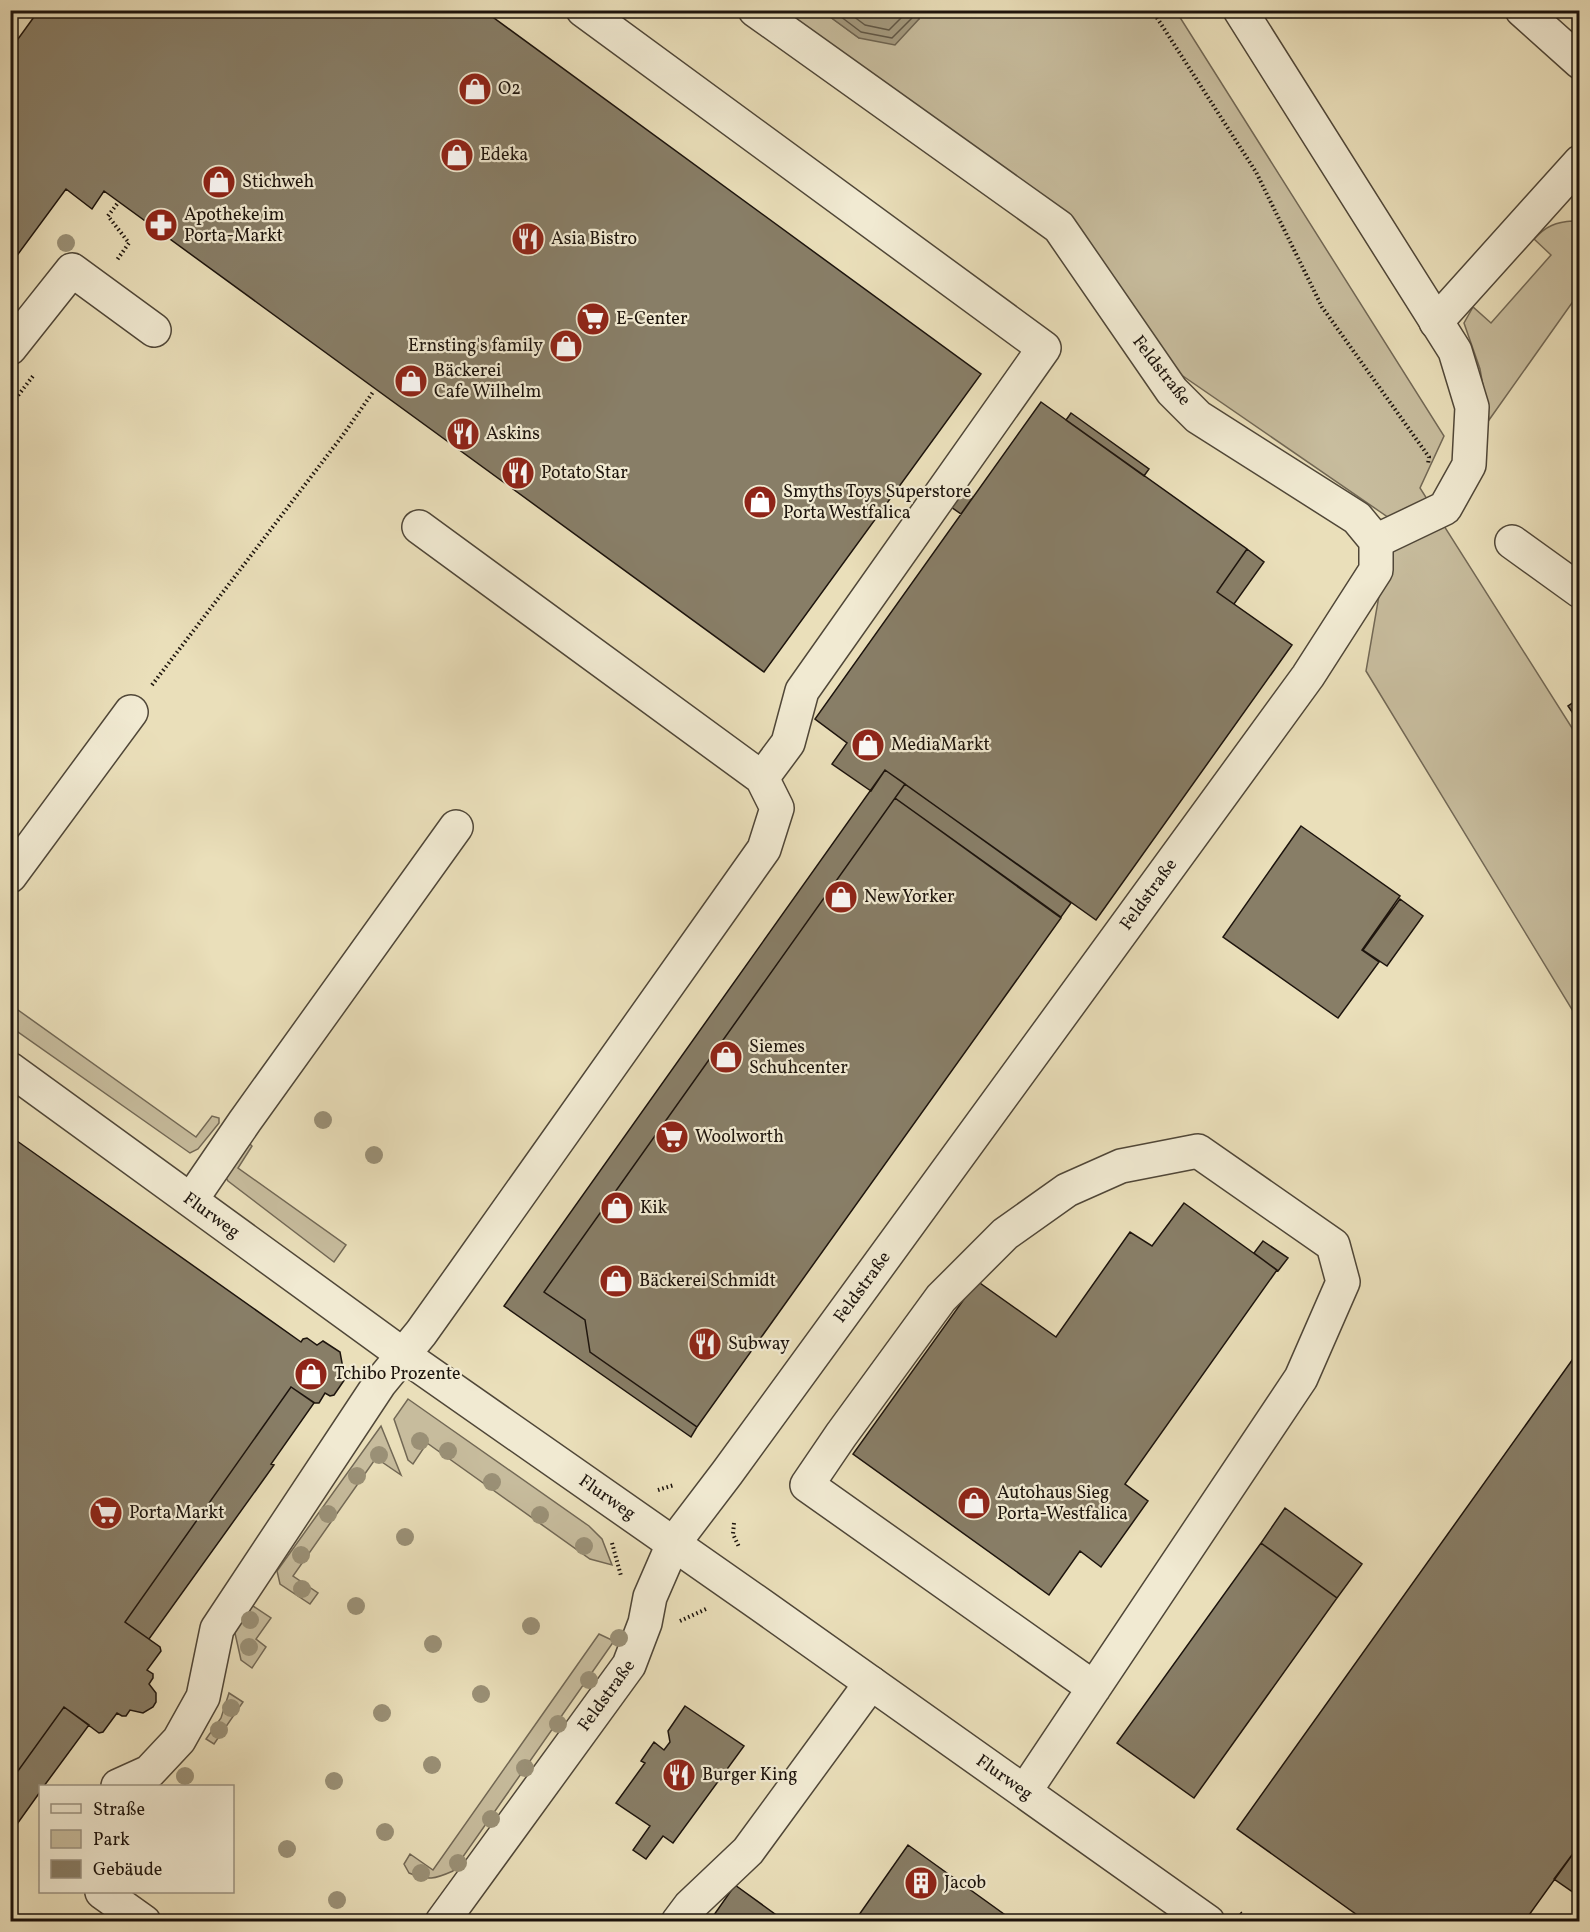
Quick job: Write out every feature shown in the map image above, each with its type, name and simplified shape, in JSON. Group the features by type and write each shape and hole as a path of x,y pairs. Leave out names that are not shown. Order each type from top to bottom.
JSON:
{"street":[{"path":"583,10 1044,348 802,691 788,743 762,778"},
{"name":"Feldstraße","path":"442,1922 629,1665 645,1623 650,1597 673,1545 1308,676 1376,570 1376,541 1357,518 1198,417 1172,391 1059,227 755,10"},
{"path":"1240,10 1455,351 1472,407 1469,465 1445,508 1376,541"},
{"path":"1522,10 1580,62"},
{"path":"1436,322 1574,180"},
{"path":"10,348 72,270 154,330"},
{"path":"120,1785 149,1772 179,1740 203,1697 217,1629 380,1383 421,1333 463,1275 764,849 777,808 762,778 419,527"},
{"path":"1512,542 1580,591"},
{"path":"10,876 131,712"},
{"path":"191,1200 244,1121 456,827"},
{"name":"Flurweg","path":"10,1069 402,1354 1208,1922"},
{"path":"1025,1791 1094,1688 1301,1378 1342,1282 1333,1245 1198,1151 1121,1166 1067,1190 1005,1234 941,1298 807,1485 1094,1688"},
{"path":"678,1922 690,1905 748,1851 870,1683"},
{"path":"103,1893 144,1922"}],"path":[{"path":"1152,10 1256,172 1322,307 1429,457 1426,472 1455,490"},
{"path":"131,712 343,435 373,392"}],"green space":[{"path":"766,11 822,11 859,38 919,19 918,11 1176,11 1444,436 1420,488 1579,739 1579,1021 1366,671 1392,520 1180,374 1064,215"},
{"path":"1561,222 1579,223 1579,293 1489,420 1480,369 1464,323 1473,307 1491,323 1551,255 1534,239 1552,226"},
{"path":"11,1005 196,1137 212,1116 219,1118 219,1123 198,1149 190,1153 11,1027"},
{"path":"249,1143 252,1146 238,1168 346,1245 334,1262 228,1181 226,1178"},
{"path":"408,1399 589,1526 602,1539 612,1565 590,1559 427,1443 413,1464 408,1460 394,1419"},
{"path":"381,1426 401,1475 376,1458 293,1576 318,1593 310,1604 280,1584 277,1571"},
{"path":"244,1600 271,1618 256,1639 266,1647 252,1668 241,1660 232,1620"},
{"path":"599,1634 614,1641 453,1871 431,1878 409,1873 404,1864 410,1854 433,1870"},
{"path":"229,1693 243,1702 214,1744 206,1739 221,1718"}],"water":[{"path":"822,11 918,11 919,19 895,45 859,38"}],"building":[{"name":"E-Center","path":"39,10 483,10 981,374 764,672 104,191 92,209 66,189 10,265 10,50"},
{"path":"1041,402 1247,549 1217,592 1292,645 1096,920 885,770 871,791 832,764 847,743 815,719"},
{"path":"1071,413 1149,469 1144,476 1066,420"},
{"path":"963,490 973,497 961,514 951,507"},
{"path":"1247,549 1264,562 1234,604 1217,592"},
{"path":"1580,698 1580,724 1568,706"},
{"path":"885,770 905,784 544,1292 585,1320 590,1352 697,1427 691,1437 504,1306"},
{"path":"905,784 1071,903 1061,917 895,798"},
{"path":"895,798 1061,918 697,1427 590,1352 585,1320 544,1292"},
{"path":"1301,826 1400,896 1362,950 1379,962 1338,1018 1223,937"},
{"path":"1400,899 1423,916 1387,966 1363,950"},
{"name":"Porta Markt","path":"10,1136 301,1342 307,1338 317,1345 323,1341 340,1352 345,1379 334,1395 330,1396 325,1393 319,1403 315,1403 291,1387 125,1622 160,1647 161,1651 147,1670 153,1674 149,1684 156,1693 156,1702 153,1707 143,1713 130,1710 126,1716 117,1713 103,1732 99,1733 64,1707 10,1782"},
{"path":"1184,1203 1277,1270 1125,1484 1148,1501 1101,1567 1080,1551 1049,1595 853,1454 977,1281 1056,1337 1130,1232 1152,1246"},
{"path":"1263,1241 1288,1258 1278,1271 1254,1253"},
{"path":"1580,1349 1580,1844 1524,1922 1367,1922 1237,1829"},
{"path":"291,1387 314,1403 271,1464 274,1465 149,1639 125,1622"},
{"path":"1285,1508 1362,1564 1337,1598 1261,1543"},
{"path":"1261,1543 1337,1598 1194,1798 1117,1743"},
{"name":"Burger King","path":"685,1706 744,1746 673,1843 663,1836 646,1859 633,1850 650,1826 616,1803 645,1763 641,1761 654,1742 664,1750 670,1742 668,1731"},
{"path":"64,1707 89,1725 45,1785 39,1785 39,1793 10,1834 10,1782"},
{"path":"1580,1844 1580,1897 1554,1879"},
{"name":"Jacob","path":"908,1845 1015,1922 854,1922"},
{"path":"735,1885 786,1922 709,1922"}],"place":[{"name":"O2","path":"475,89"},
{"name":"Edeka","path":"457,155"},
{"name":"Stichweh","path":"219,182"},
{"name":"Apotheke im Porta-Markt","path":"161,225"},
{"name":"Asia Bistro","path":"528,239"},
{"name":"E-Center","path":"593,319"},
{"name":"Ernsting's family","path":"566,346"},
{"name":"Bäckerei Cafe Wilhelm","path":"411,381"},
{"name":"Askins","path":"463,434"},
{"name":"Potato Star","path":"518,473"},
{"name":"Smyths Toys Superstore Porta Westfalica","path":"760,502"},
{"name":"MediaMarkt","path":"868,745"},
{"name":"New Yorker","path":"841,897"},
{"name":"Siemes Schuhcenter","path":"726,1057"},
{"name":"Woolworth","path":"672,1137"},
{"name":"Kik","path":"617,1208"},
{"name":"Bäckerei Schmidt","path":"616,1281"},
{"name":"Subway","path":"705,1344"},
{"name":"Tchibo Prozente","path":"311,1374"},
{"name":"Autohaus Sieg Porta-Westfalica","path":"974,1503"},
{"name":"Porta Markt","path":"106,1513"},
{"name":"Burger King","path":"679,1775"},
{"name":"Jacob","path":"921,1883"}]}
